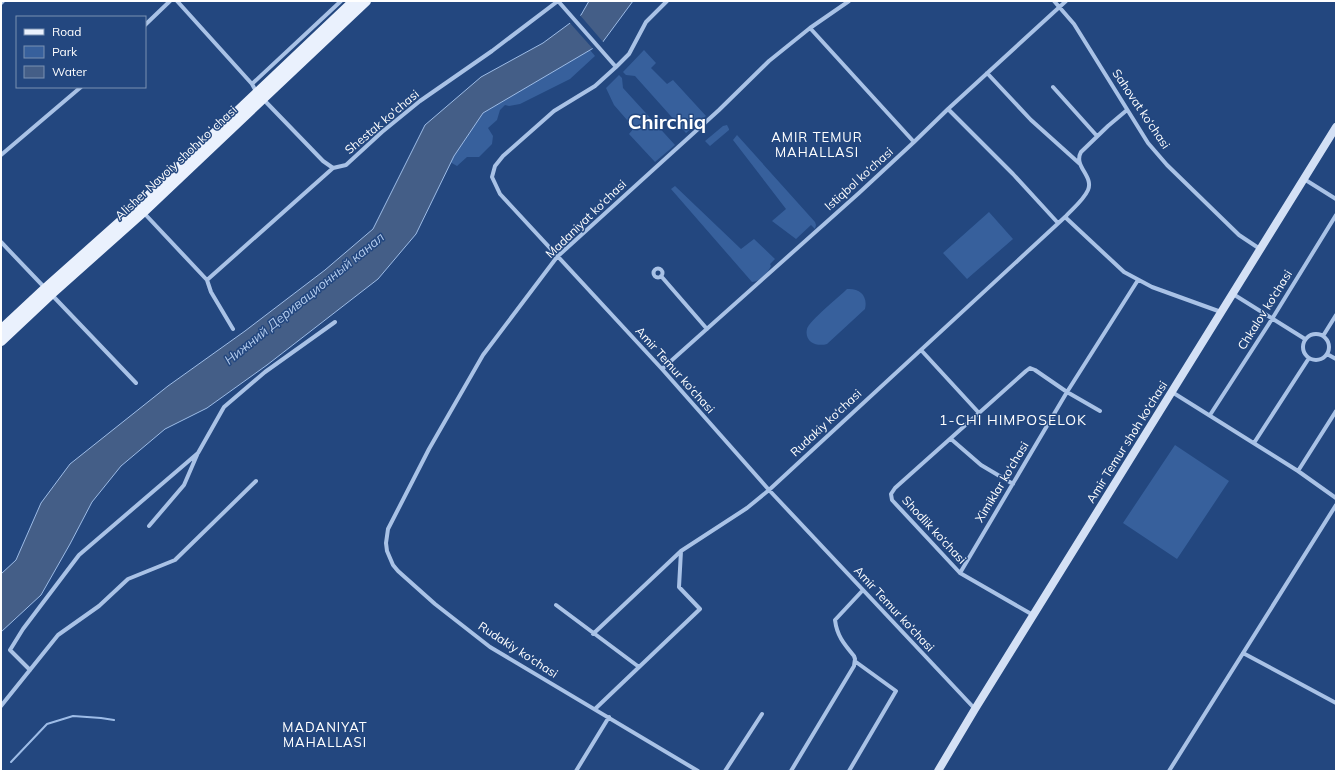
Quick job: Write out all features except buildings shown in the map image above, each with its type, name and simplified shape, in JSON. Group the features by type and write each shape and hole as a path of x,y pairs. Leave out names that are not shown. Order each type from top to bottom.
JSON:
{"main road":[{"name":"Alisher Navoiy shoh koʻchasi","path":"1,340 48,291 354,1"},
{"name":"Alisher Navoiy shoh koʻchasi","path":"1,330 143,212 258,92 366,1"},
{"name":"Amir Temur shoh ko‘chasi","path":"938,771 1033,615 1335,129"}],"street":[{"path":"146,24 170,1"},
{"path":"177,1 258,92 323,161 333,168"},
{"name":"Alisher Navoiy shoh koʻchasi","path":"258,92 341,1"},
{"path":"558,1 616,67"},
{"name":"Shestak ko'chasi","path":"207,280 333,168 346,165 382,132 420,101 492,51 558,1"},
{"name":"Amir Temur ko‘chasi","path":"667,1 646,22 629,54 595,86 554,111 503,156 498,161 492,177 500,194 557,257 662,370 769,490 975,709"},
{"name":"Madaniyat ko‘chasi","path":"398,571 389,558 386,543 388,529 394,515 429,449 483,355 557,257 719,110 769,61 810,28 849,1"},
{"name":"Sahovat ko‘chasi","path":"1054,1 1074,24 1148,143 1167,165 1238,235 1260,249"},
{"name":"Istiqbol ko‘chasi","path":"662,370 914,142 1066,1"},
{"path":"810,28 914,142"},
{"path":"987,73 1031,120 1080,165"},
{"path":"1053,87 1097,136"},
{"path":"1,155 80,88"},
{"path":"948,109 1013,174 1058,223"},
{"path":"1080,165 1079,158 1081,152 1127,110"},
{"name":"Rudakiy ko‘chasi","path":"593,634 680,552 748,508 769,490 1065,217 1085,196 1089,186 1090,182 1080,165"},
{"path":"1304,178 1336,199"},
{"path":"143,212 207,280 211,292 233,329"},
{"name":"Chkalov ko‘chasi","path":"1210,415 1272,319 1336,215"},
{"path":"1065,217 1124,272 1152,287 1221,312"},
{"path":"1,242 136,383"},
{"path":"661,276 707,329"},
{"name":"Ximiklar ko‘chasi","path":"960,573 1067,392 1138,280"},
{"path":"1232,294 1305,339"},
{"path":"1323,336 1336,315"},
{"path":"149,526 184,485 198,453 224,407 265,372 335,322"},
{"path":"1316,333 1323,336 1326,338 1329,346 1327,354 1321,359 1317,360 1309,358 1303,347 1305,339 1311,334 1316,333"},
{"path":"921,350 979,413"},
{"path":"1327,354 1336,359"},
{"path":"1254,443 1309,358"},
{"name":"Shodlik ko‘chasi","path":"1033,615 960,573 892,500 891,494 895,488 1030,368 1036,370 1067,392 1100,411"},
{"path":"1172,392 1298,471 1336,498"},
{"path":"1298,471 1336,411"},
{"path":"951,439 981,465 1013,484"},
{"path":"30,670 10,650 23,629 79,555 198,453"},
{"path":"1,706 58,635 99,606 128,579 175,560 256,481"},
{"path":"1169,771 1336,505"},
{"path":"595,709 700,609 680,587 680,552"},
{"name":"Rudakiy ko‘chasi","path":"398,571 434,604 490,647 698,771"},
{"path":"849,771 896,691 856,662 854,656 840,638 836,628 835,620 863,590"},
{"path":"556,605 639,667"},
{"path":"1243,653 1336,703"},
{"path":"791,771 856,662"},
{"path":"726,771 762,714"},
{"path":"576,771 608,717"}],"green space":[{"path":"590,50 595,56 570,79 520,104 509,106 505,105 500,110 497,120 488,128 493,136 492,144 479,157 467,157 457,166 450,162 483,113"},
{"path":"644,50 656,63 651,68 667,84 673,80 706,116 686,133 635,76 626,75 623,72"},
{"path":"619,75 622,78 623,88 675,145 655,162 629,134 634,128 614,105 606,88"},
{"path":"727,125 729,130 710,146 705,141 723,126"},
{"path":"737,135 815,222 815,229 811,225 796,239 772,221 786,209 733,140"},
{"path":"675,186 741,249 754,239 775,259 770,264 770,269 766,274 755,282 752,282 671,189"},
{"path":"989,212 1013,239 967,279 943,253"},
{"path":"847,289 859,291 862,294 866,304 865,309 827,344 815,344 807,337 807,329 809,325"},
{"path":"1175,445 1229,481 1177,559 1123,523"}],"water":[{"name":"Нижний Деривационный канал","path":"589,1 633,1 602,43 483,113 454,156 416,234 378,279 267,365 207,408 165,429 121,466 92,502 41,595 1,632 1,574 16,560 41,503 70,464 168,386 245,331 325,270 373,229 425,125 481,77 543,43 581,15"}],"pier":[{"path":"579,14 604,43 603,45 594,50 569,22"}],"waterway":[{"path":"11,762 47,724 73,716 114,720"}],"district":[{"name":"Chirchiq","path":"667,122"},
{"name":"AMIR TEMUR MAHALLASI","path":"817,144"},
{"name":"1-CHI HIMPOSELOK","path":"1013,420"},
{"name":"MADANIYAT MAHALLASI","path":"325,734"}]}
